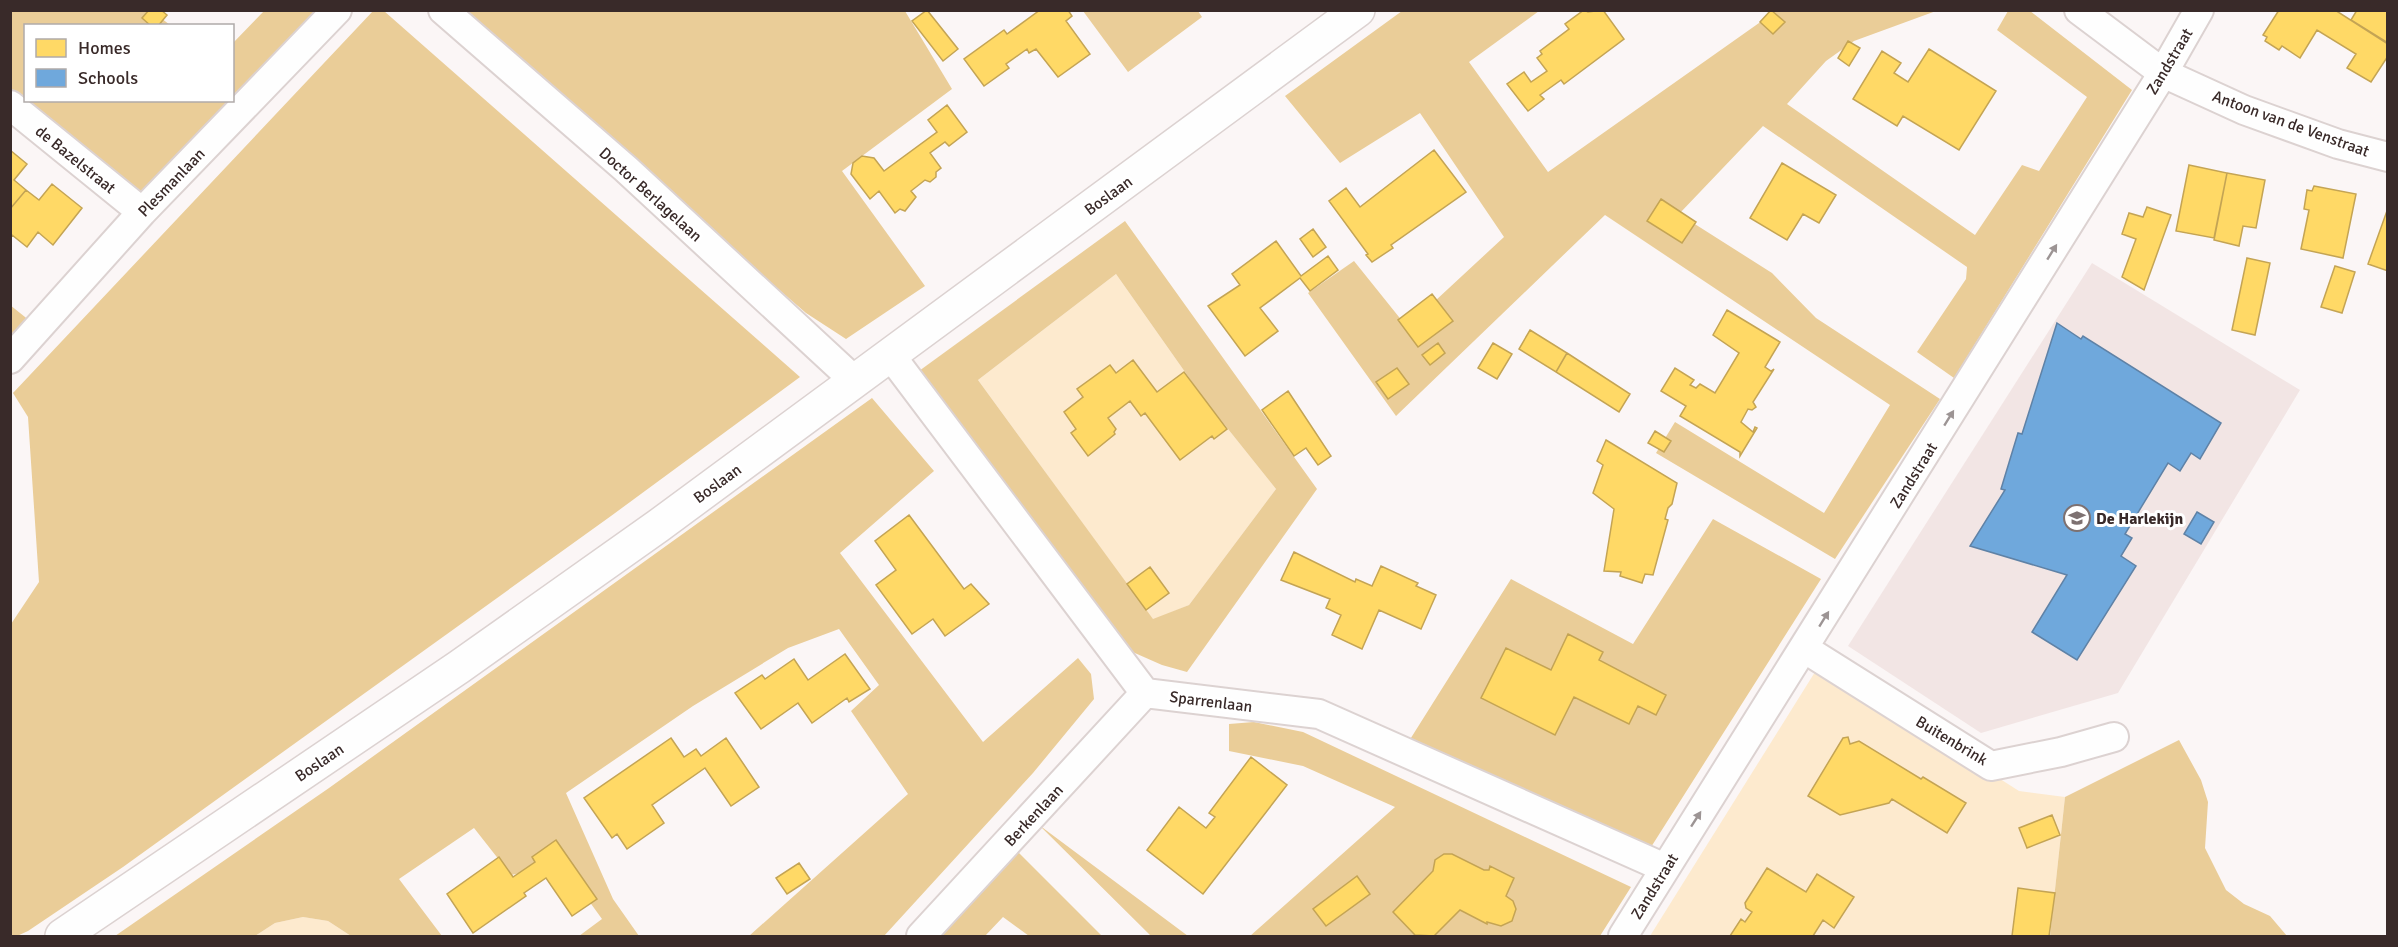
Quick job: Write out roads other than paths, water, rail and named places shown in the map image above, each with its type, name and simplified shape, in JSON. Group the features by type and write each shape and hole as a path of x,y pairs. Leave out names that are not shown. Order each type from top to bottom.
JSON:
{"street":[{"name":"Plesmanlaan","path":"10,359 142,212 337,10"},
{"name":"Doctor Berlagelaan","path":"442,10 626,169 856,382"},
{"name":"Boslaan","path":"62,936 468,660 658,526 1358,10"},
{"name":"Antoon van de Venstraat","path":"2079,10 2163,73 2244,110 2338,144 2388,157"},
{"name":"Zandstraat","path":"1623,936 1805,649 2163,73 2199,10"},
{"name":"de Bazelstraat","path":"10,105 142,212"},
{"name":"Sparrenlaan","path":"891,356 1145,693 1319,714 1665,868"},
{"name":"Buitenbrink","path":"1805,649 1991,766 2061,752 2114,737"},
{"name":"Berkenlaan","path":"921,936 1145,693"}],"place":[{"name":"De Harlekijn","path":"2077,518"}]}
